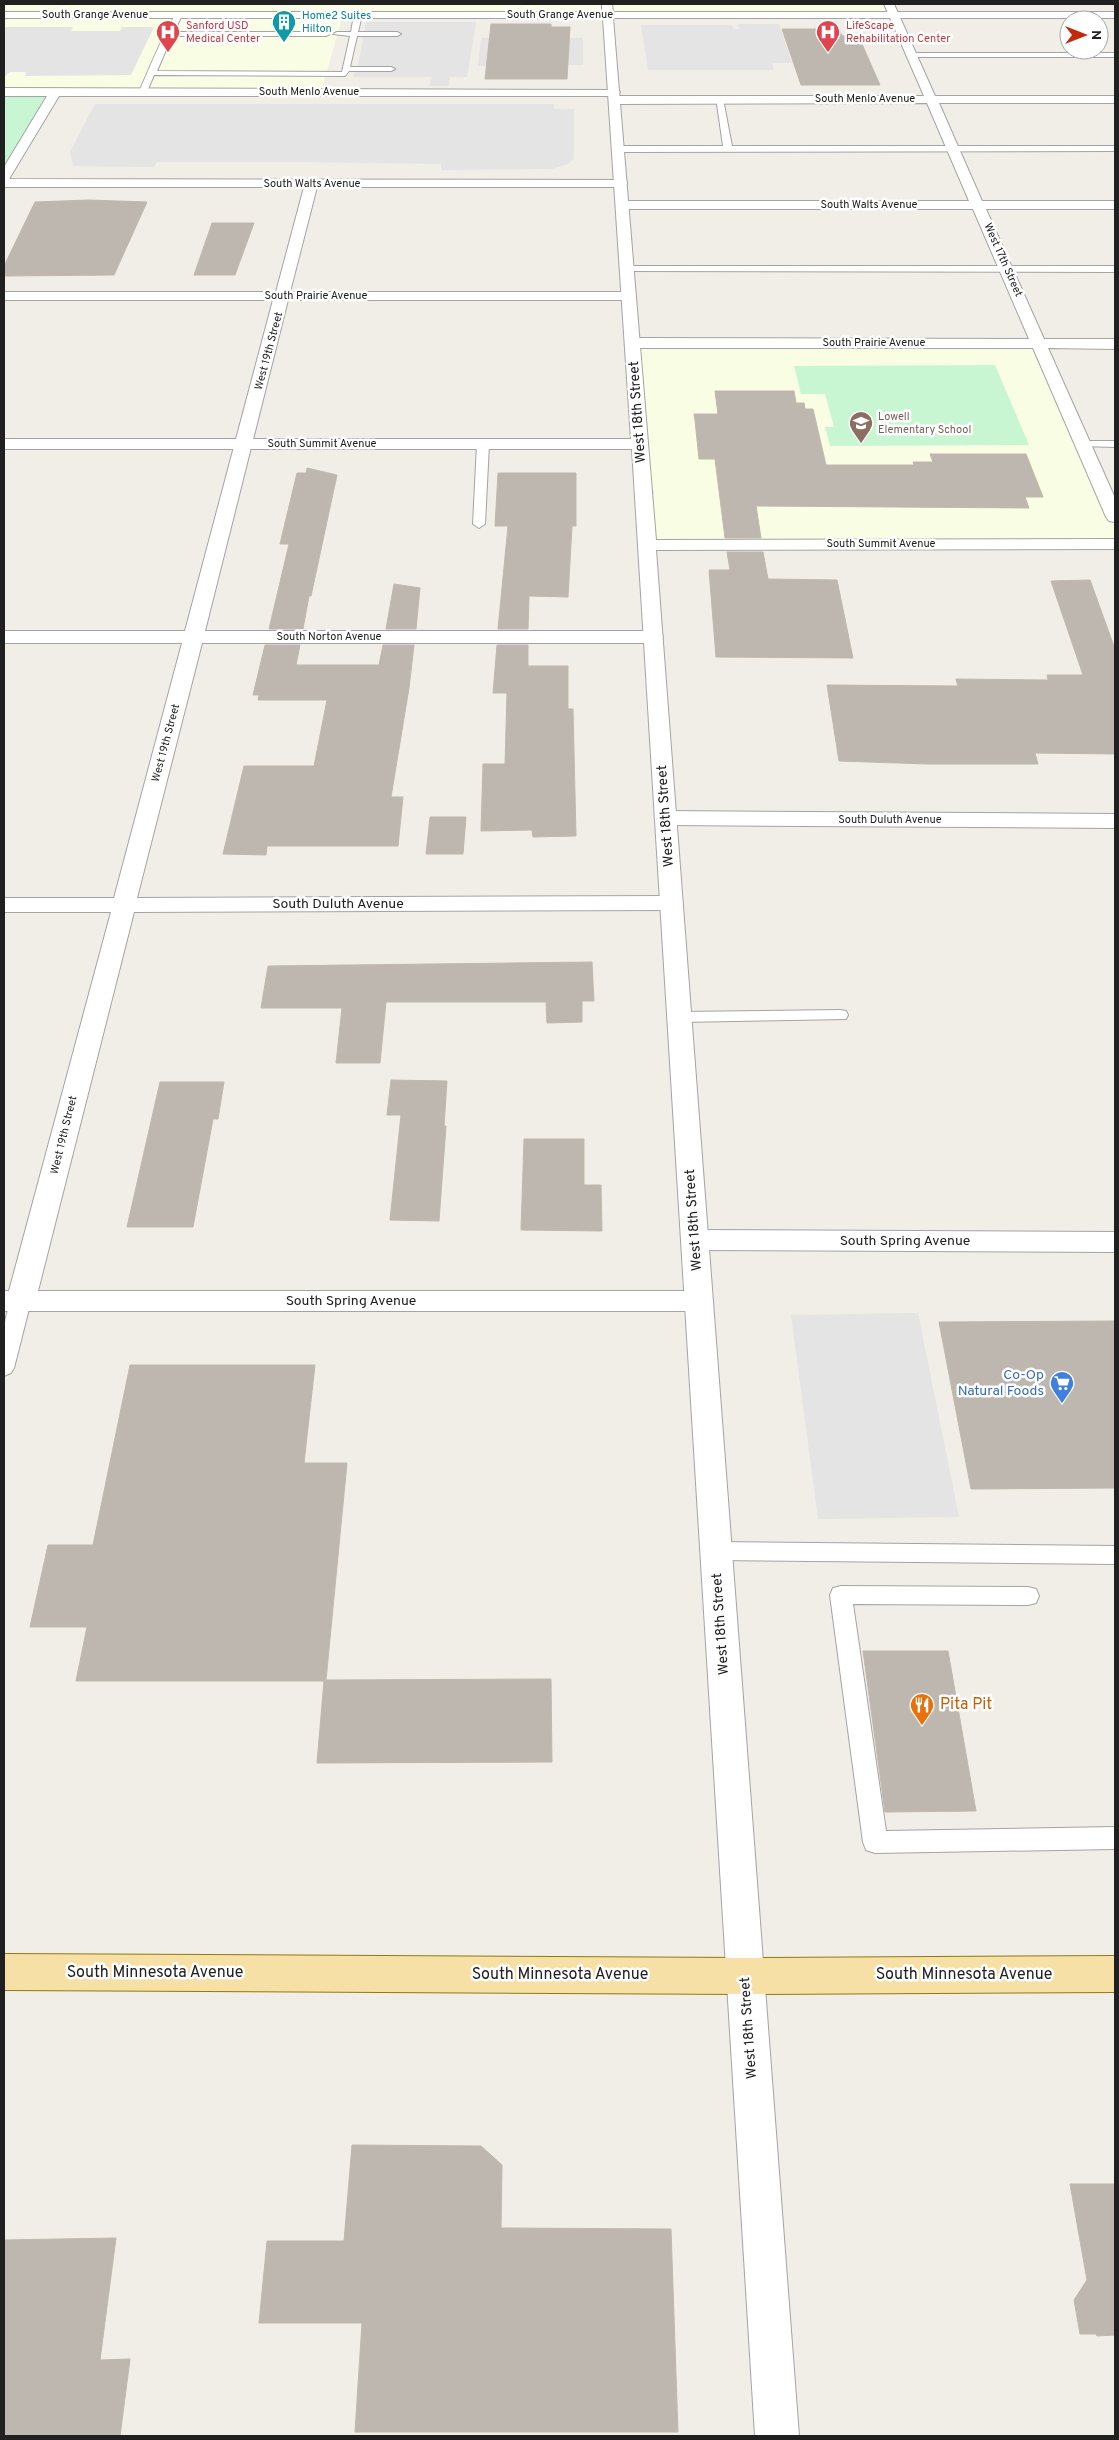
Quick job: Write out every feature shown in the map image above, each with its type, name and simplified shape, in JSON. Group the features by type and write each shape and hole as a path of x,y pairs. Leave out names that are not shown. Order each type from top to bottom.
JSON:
{"main road":[{"name":"South Minnesota Avenue","path":"4,1972 745,1976 1115,1974"}],"street":[{"name":"South Grange Avenue","path":"4,15 358,15 607,9 892,9 1115,15"},
{"name":"West 18th Street","path":"607,9 633,343 777,2436"},
{"name":"West 17th Street","path":"892,9 1115,518"},
{"name":"South Menlo Avenue","path":"4,92 614,96 719,99 1115,99"},
{"path":"4,177 55,92"},
{"name":"South Walts Avenue","path":"4,183 621,184"},
{"name":"West 19th Street","path":"12,1301 123,905 284,296 311,184"},
{"name":"South Walts Avenue","path":"623,205 1115,205"},
{"name":"South Prairie Avenue","path":"4,296 629,296"},
{"name":"South Prairie Avenue","path":"633,343 1115,344"},
{"name":"South Summit Avenue","path":"4,444 640,444"},
{"name":"South Summit Avenue","path":"647,545 1115,544"},
{"name":"South Norton Avenue","path":"4,637 653,637"},
{"name":"South Duluth Avenue","path":"666,818 1115,821"},
{"name":"South Duluth Avenue","path":"4,905 672,903"},
{"name":"South Spring Avenue","path":"695,1240 1115,1242"},
{"name":"South Spring Avenue","path":"12,1301 699,1301"}],"lane":[{"path":"142,92 178,15"},
{"path":"151,73 345,74 358,15"},
{"path":"169,34 322,34 312,40 292,41"},
{"path":"236,34 248,40 276,41"},
{"path":"337,34 397,34"},
{"path":"912,55 1115,55"},
{"path":"346,69 391,69"},
{"path":"719,99 728,149"},
{"path":"619,149 1115,148"},
{"path":"627,270 1115,269"},
{"path":"479,524 482,444"},
{"path":"1083,444 1115,444"},
{"path":"679,1017 840,1015"},
{"path":"4,1368 12,1301"},
{"path":"716,1550 1115,1555"},
{"path":"1028,1596 841,1596 875,1842 1115,1838"}],"shaded area":[{"name":"Sanford USD Medical Center","path":"4,4 889,4 894,15 343,15 321,92 4,92"},
{"path":"366,22 476,22 467,77 450,77 449,86 429,86 432,77 353,77 358,65"},
{"path":"738,24 779,24 792,63 772,63 774,70 648,70 641,25 732,25 733,29 739,29"},
{"path":"4,27 73,27 71,31 120,31 122,27 154,27 131,75 25,76 26,72 10,72 4,77"},
{"path":"481,38 583,38 583,65 478,66"},
{"path":"95,104 554,104 554,109 574,109 574,159 568,164 552,169 441,170 441,164 305,162 157,162 154,167 73,166 70,152"},
{"name":"Lowell Elementary School","path":"633,343 1040,344 1115,517 1115,544 647,545 654,492 640,444"},
{"path":"918,1313 959,1517 818,1519 791,1315"}],"green space":[{"path":"4,92 55,92 4,177"},
{"path":"995,365 1029,445 830,446 825,427 834,427 825,394 801,394 794,366"}],"building":[{"path":"491,24 551,24 551,27 570,27 567,79 485,79"},
{"path":"782,29 839,29 842,36 858,35 880,85 801,85"},
{"path":"88,200 147,202 114,275 4,276 4,266 35,202"},
{"path":"212,223 254,223 235,275 194,275"},
{"path":"715,391 794,391 796,403 804,403 805,409 813,409 826,465 914,465 913,462 933,462 930,454 1026,454 1043,497 1025,497 1029,508 756,506 761,538 725,538 715,459 699,459 694,414 718,414"},
{"path":"307,468 337,475 311,596 309,596 303,629 269,629 289,544 280,544 297,473 306,473"},
{"path":"498,473 576,473 576,526 572,526 568,597 529,596 528,629 498,629 508,526 495,526"},
{"path":"727,552 763,552 768,579 837,580 853,658 716,657 709,570 730,570"},
{"path":"1090,580 1115,649 1115,754 1035,753 1038,764 927,764 839,761 827,685 958,686 956,679 1048,680 1047,675 1083,675 1051,581"},
{"path":"394,584 420,588 416,629 386,629"},
{"path":"265,645 300,645 296,665 379,665 383,645 414,645 391,797 403,797 398,846 267,846 266,855 223,854 244,766 314,766 327,700 258,700 259,695 253,695"},
{"path":"497,645 528,645 528,666 568,666 568,709 573,709 576,836 533,837 532,830 481,831 483,764 505,764 507,693 493,693"},
{"path":"430,817 466,817 463,854 426,854"},
{"path":"592,962 594,1001 582,1001 582,1022 547,1023 546,1002 386,1002 380,1063 336,1063 342,1008 261,1008 268,966"},
{"path":"391,1080 447,1081 444,1126 446,1126 439,1221 390,1220 401,1115 387,1115"},
{"path":"160,1082 224,1082 218,1119 213,1119 193,1227 127,1227"},
{"path":"524,1139 584,1139 584,1185 601,1185 602,1231 521,1230"},
{"path":"1115,1321 1115,1488 971,1489 939,1322"},
{"path":"130,1365 315,1365 304,1463 347,1463 326,1680 551,1679 552,1762 317,1763 324,1681 76,1681 87,1627 30,1627 48,1545 93,1545"},
{"path":"863,1651 948,1651 976,1811 885,1812"},
{"path":"352,2145 481,2146 502,2165 501,2228 671,2229 678,2432 355,2432 362,2323 259,2323 267,2241 344,2241"},
{"path":"1070,2184 1115,2184 1115,2335 1097,2336 1096,2334 1080,2334 1074,2300 1087,2280"},
{"path":"116,2238 100,2360 130,2359 120,2436 4,2436 4,2240"}],"place":[{"name":"Home2 Suites Hilton","path":"284,43"},
{"name":"Sanford USD Medical Center","path":"168,53"},
{"name":"LifeScape Rehabilitation Center","path":"828,53"},
{"name":"Lowell Elementary School","path":"861,444"},
{"name":"Co-Op Natural Foods","path":"1062,1404"},
{"name":"Pita Pit","path":"922,1726"}]}
